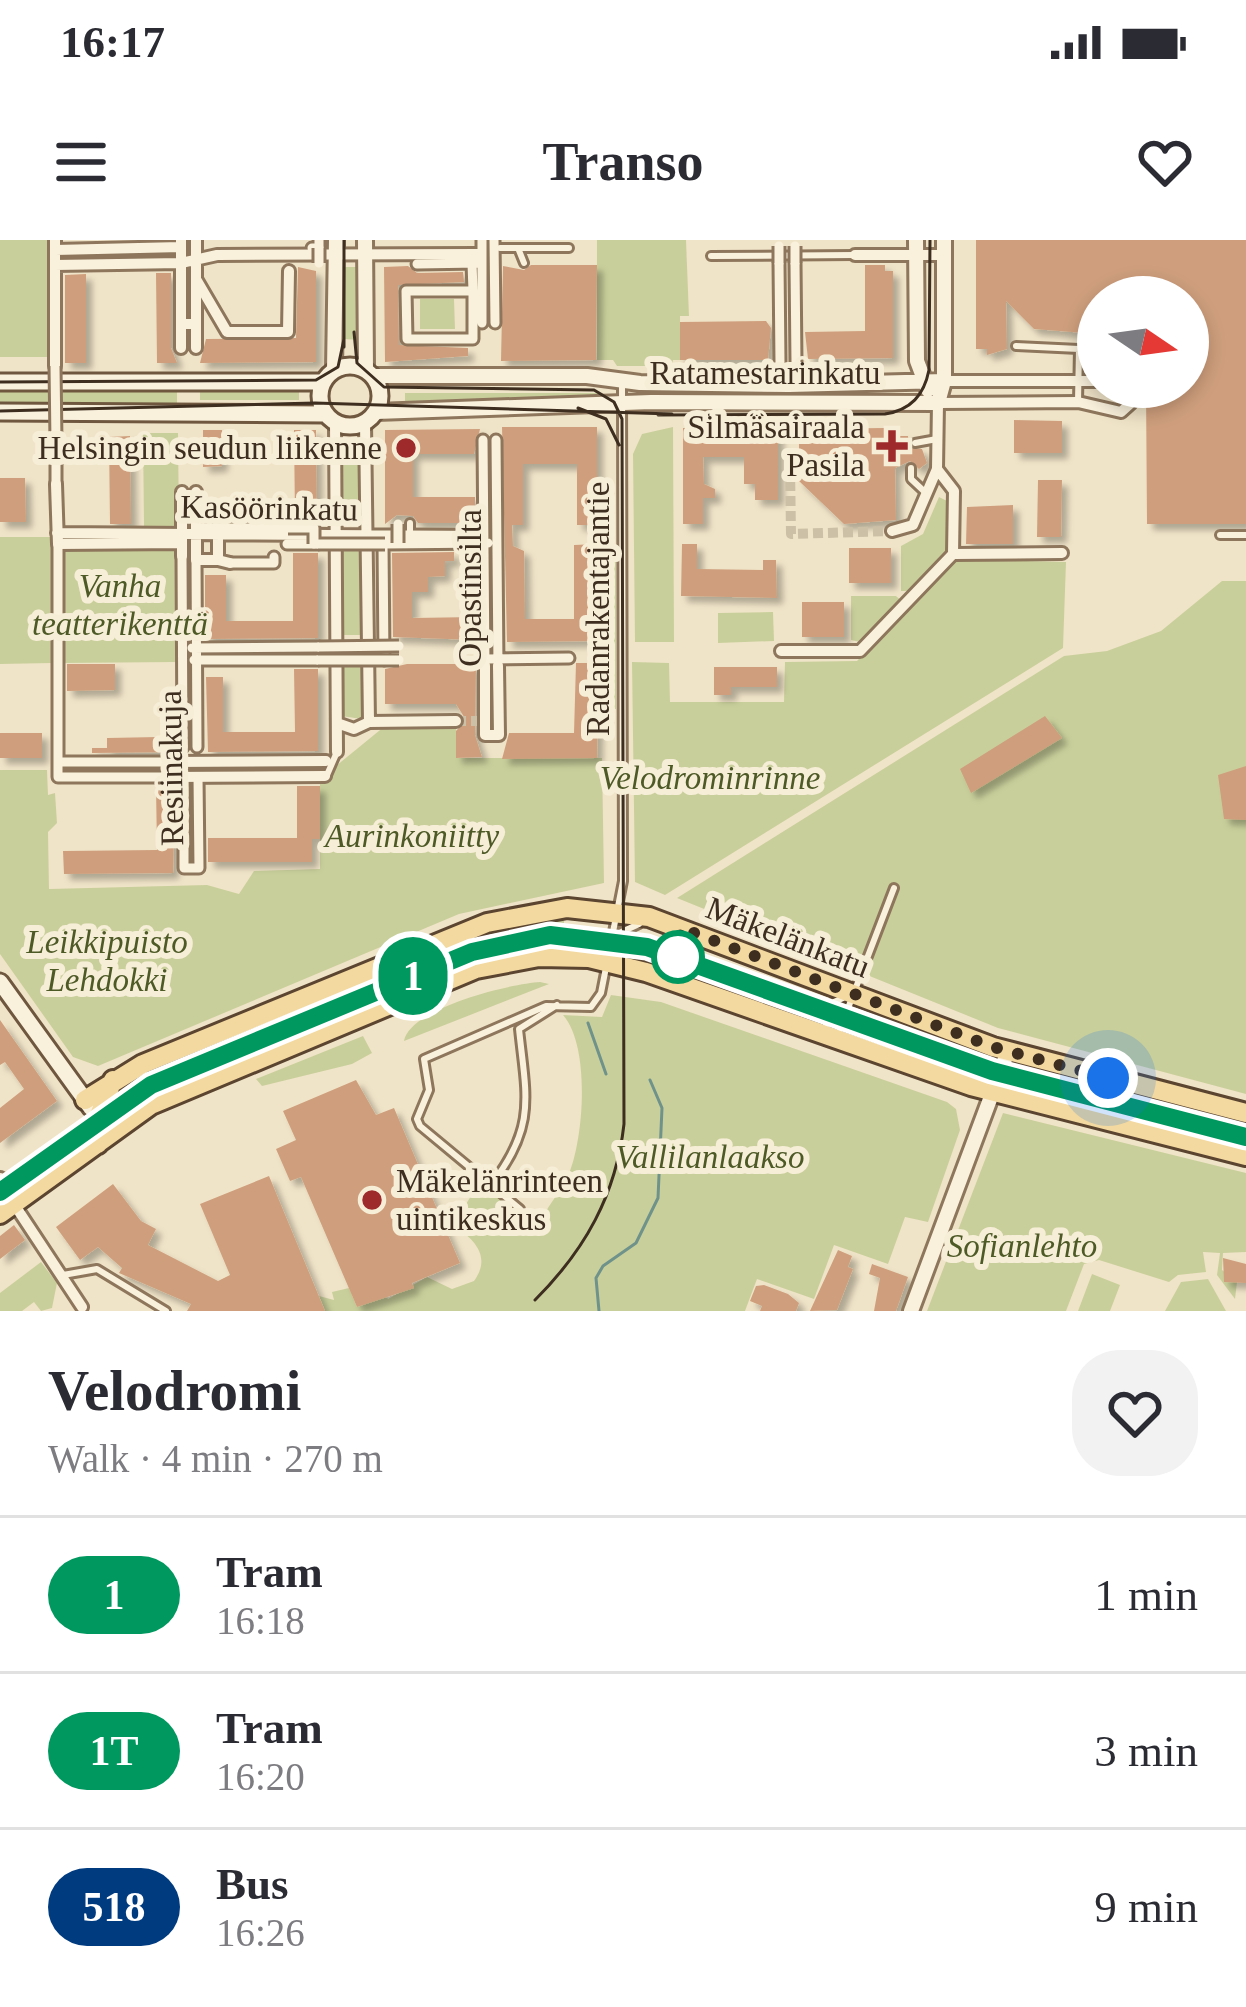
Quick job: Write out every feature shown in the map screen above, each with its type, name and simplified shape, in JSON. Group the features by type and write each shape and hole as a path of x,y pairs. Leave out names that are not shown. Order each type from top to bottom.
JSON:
{"main road":[{"path":"0,382 328,376 353,365 370,373 380,389 371,417 0,412"},
{"path":"328,376 320,399 330,418"},
{"name":"Mäkelänkatu","path":"85,1100 112,1080 456,933 547,911 619,910 650,917 1007,1051 1246,1113"},
{"path":"7,1209 102,1132 151,1105 476,969 539,957 608,962 994,1092 1246,1156"},
{"path":"0,982 85,1100 102,1132"},
{"path":"102,1132 112,1080"}],"street":[{"path":"196,240 196,348"},
{"path":"217,240 217,255"},
{"path":"472,291 406,291 407,339 473,339 472,291 482,240"},
{"path":"779,243 780,363"},
{"path":"795,243 796,363"},
{"path":"181,347 181,244 55,245 58,777 325,776"},
{"path":"478,261 482,321 495,321 497,244"},
{"path":"316,245 319,263"},
{"path":"328,376 336,247"},
{"path":"55,265 181,263 217,255 336,247 497,263"},
{"path":"365,247 370,373"},
{"path":"916,248 917,361 924,385 938,403"},
{"path":"855,255 944,248 944,381 938,403 937,470 913,525 892,531"},
{"path":"417,264 478,261"},
{"path":"196,279 227,332 288,332 289,271"},
{"path":"181,324 196,324"},
{"path":"897,386 917,361"},
{"name":"Ratamestarinkatu","path":"370,373 897,386 944,381 1077,381"},
{"name":"Ratamestarinkatu","path":"371,417 621,405 1077,402"},
{"path":"369,722 371,417"},
{"path":"58,763 333,758 337,723 330,418"},
{"name":"Opastinsilta","path":"490,443 497,514 498,645 491,662 483,721 492,735 491,662 484,645 480,505 490,460"},
{"path":"781,651 860,651 953,554 954,491 937,470"},
{"name":"Resiinakuja","path":"188,539 196,560 197,762 191,777 184,868 199,868 191,777 176,762 183,747 189,497"},
{"path":"480,505 497,514"},
{"path":"398,524 398,544"},
{"path":"286,528 314,528 318,545"},
{"name":"Kasöörinkatu","path":"57,538 188,539 286,528 290,544 482,540"},
{"name":"Kasöörinkatu","path":"188,539 367,536 410,530 497,542"},
{"path":"218,535 224,561"},
{"path":"383,544 384,660"},
{"path":"953,554 1062,553"},
{"path":"196,560 274,562 274,557"},
{"path":"484,645 498,645"},
{"path":"182,654 399,646"},
{"path":"319,647 319,661"},
{"path":"353,647 353,660"},
{"path":"196,654 399,660"},
{"path":"491,662 569,658"},
{"path":"183,709 196,709"},
{"path":"337,723 354,729 369,722 456,721"},
{"path":"238,761 247,778"},
{"path":"278,761 278,776"},
{"path":"148,762 149,777"},
{"path":"911,1311 1007,1051"},
{"path":"0,1180 7,1209 38,1230 82,1307"}],"lane":[{"path":"497,244 569,248"},
{"path":"518,248 524,263"},
{"path":"711,256 855,255"},
{"path":"1016,346 1077,349"},
{"name":"Radanrakentajantie","path":"556,1005 594,1006 619,910 622,378"},
{"path":"1005,403 1006,381"},
{"path":"915,442 937,439"},
{"path":"911,469 911,479 928,495"},
{"path":"1220,535 1246,535"},
{"path":"325,776 333,758"},
{"path":"829,1038 852,994 894,888"},
{"path":"615,935 650,917"},
{"path":"829,1038 834,1002 852,994"},
{"path":"491,1185 513,1153 528,1107 520,1027 556,1005"},
{"path":"520,1209 437,1143 417,1119 428,1090 424,1060 533,1010 556,1005"},
{"path":"63,1275 97,1269 166,1311"}],"green space":[{"path":"0,240 48,240 50,357 0,357"},
{"path":"597,240 686,240 689,316 680,316 680,360 673,360 672,366 617,366 613,360 597,360"},
{"path":"341,267 357,267 363,340 341,339"},
{"path":"420,299 454,299 455,329 420,329"},
{"path":"177,387 177,406 0,407 0,388"},
{"path":"299,389 299,400 200,400 200,390"},
{"path":"405,393 597,393 597,403 405,405"},
{"path":"673,427 674,642 635,642 633,454 642,434"},
{"path":"143,433 178,433 179,526 144,526"},
{"path":"339,445 360,445 361,520 340,520"},
{"path":"939,497 947,501 948,549 907,591 901,591 901,546 923,534"},
{"path":"0,537 51,537 52,663 0,664"},
{"path":"609,545 616,545 616,709 611,709"},
{"name":"Vanha teatterikenttä","path":"178,546 178,662 62,663 61,548"},
{"path":"339,549 363,549 364,635 340,635"},
{"name":"Velodrominrinne","path":"955,559 1066,562 1063,648 665,895 635,882 632,662 669,663 670,702 784,702 785,662 857,661"},
{"path":"1222,581 1246,581 1246,1094 998,1028 677,898 1064,656 1107,651 1161,631"},
{"path":"851,596 896,596 903,602 865,643 851,640"},
{"path":"773,612 774,641 718,643 718,613"},
{"path":"341,665 364,665 362,719 341,716"},
{"name":"Aurinkoniitty","path":"385,726 456,726 457,758 602,758 604,883 459,914 98,1066 73,1057 0,954 0,770 47,770 48,795 55,793 57,823 48,832 49,889 207,885 239,894 254,871 320,869 320,779"},
{"path":"564,917 564,924 484,939 488,949 563,938 563,946 489,956 363,1004 356,984 482,934"},
{"path":"540,982 549,984 404,1041 410,1029 441,1008"},
{"name":"Vallilanlaakso","path":"611,995 661,1002 947,1102 956,1109 960,1130 928,1222 905,1217 888,1264 834,1245 814,1299 757,1279 745,1311 325,1311 319,1296 334,1300 332,1292 349,1288 357,1307 385,1295 388,1299 427,1277 452,1289 474,1281 481,1256 474,1242 453,1225 471,1196 466,1186 478,1182 538,1228 570,1171 579,1135 581,1068 572,1029 563,1015 602,1017"},
{"path":"363,1036 372,1053 352,1064 262,1086 256,1079"},
{"name":"Sofianlehto","path":"1003,1113 1246,1173 1246,1252 1223,1253 1222,1270 1237,1282 1235,1299 1217,1275 1220,1253 1203,1252 1206,1272 1178,1275 1169,1282 1099,1260 1084,1264 1066,1311 927,1311"},
{"path":"41,1262 57,1283 52,1308 41,1311 34,1302 22,1311 0,1311 0,1293"},
{"path":"1092,1274 1120,1285 1110,1311 1078,1311"},
{"path":"1208,1279 1226,1311 1165,1311 1181,1282"}],"building":[{"path":"976,240 1246,240 1246,524 1147,524 1146,408 1209,408 1209,276 1077,276 1077,332 1034,329 1006,301 1007,349 987,355 987,349 976,349"},
{"path":"531,265 597,265 596,360 501,361 503,266 524,270"},
{"path":"865,265 885,265 885,271 893,271 893,358 808,359 805,332 865,331"},
{"path":"408,266 417,273 463,272 464,282 398,285 399,345 468,348 468,356 385,362 384,267"},
{"path":"298,267 316,271 316,362 200,363 206,339 296,338"},
{"path":"156,273 171,273 171,348 177,363 157,363"},
{"path":"86,274 86,363 65,363 65,275"},
{"path":"766,321 771,328 768,360 680,360 680,322"},
{"path":"1014,420 1062,421 1062,453 1014,453"},
{"path":"502,427 597,427 597,525 577,525 577,464 523,464 523,525 512,525 513,546 524,551 525,619 574,619 574,545 597,544 597,641 507,642"},
{"path":"683,428 778,428 778,500 755,500 755,484 744,484 744,457 703,457 704,484 715,489 715,498 703,498 703,524 683,524"},
{"path":"885,428 885,436 908,436 909,447 922,449 927,463 919,469 910,461 895,468 896,520 844,524 799,481 799,429"},
{"path":"480,429 474,454 413,454 413,497 475,497 475,523 418,523 413,516 397,515 385,524 385,430"},
{"path":"203,430 222,430 222,466 203,467"},
{"path":"294,430 316,430 317,520 295,519"},
{"path":"130,436 131,524 110,524 109,437"},
{"path":"0,478 25,478 26,522 0,522"},
{"path":"1038,480 1062,480 1061,537 1037,537"},
{"path":"206,504 262,504 262,519 206,519"},
{"path":"1013,505 1013,544 966,544 967,507"},
{"path":"682,544 697,544 697,569 763,570 763,560 776,560 777,598 681,596"},
{"path":"849,548 891,548 891,583 849,583"},
{"path":"454,552 454,561 445,561 445,576 428,577 428,592 412,592 412,618 476,617 476,640 393,637 392,553"},
{"path":"293,553 318,553 318,638 205,639 205,575 226,575 226,621 293,621"},
{"path":"802,602 844,602 844,637 802,637"},
{"path":"576,663 598,663 597,758 502,759 509,733 574,733"},
{"path":"67,664 115,664 115,690 67,691"},
{"path":"407,664 476,664 475,735 482,757 456,758 456,731 466,720 456,704 385,704 385,669"},
{"path":"714,667 777,667 777,687 731,687 731,695 714,695"},
{"path":"294,669 318,669 318,751 208,752 206,677 223,677 223,732 295,732"},
{"path":"1045,716 1062,738 971,793 960,769"},
{"path":"0,733 42,733 42,758 0,758"},
{"path":"174,737 176,752 92,753 92,748 107,748 107,738"},
{"path":"1246,766 1246,820 1224,819 1218,775"},
{"path":"156,786 175,787 173,873 64,874 63,851 157,850"},
{"path":"297,786 320,786 320,839 312,839 312,862 208,862 208,838 297,838"},
{"path":"0,1020 57,1101 0,1143 0,1108 24,1089 5,1062 0,1065"},
{"name":"Mäkelänrinteen uintikeskus","path":"356,1080 376,1115 394,1108 460,1263 412,1283 414,1288 357,1307 301,1177 290,1181 276,1149 296,1140 283,1111"},
{"path":"269,1176 325,1311 187,1311 191,1304 119,1273 122,1268 98,1247 80,1260 56,1227 113,1184 141,1221 156,1229 148,1245 218,1281 230,1275 200,1204"},
{"path":"14,1225 25,1240 0,1259 0,1236"},
{"path":"838,1250 852,1256 848,1267 853,1269 837,1310 810,1311"},
{"path":"1223,1258 1246,1264 1246,1283 1224,1282"},
{"path":"872,1264 908,1277 896,1311 874,1311 880,1278 869,1274"},
{"path":"756,1286 788,1294 799,1303 796,1311 760,1311 762,1306 750,1301"}],"waterway":[{"path":"588,1023 606,1074"},
{"path":"599,1311 596,1278 603,1266 636,1243 658,1198 662,1108 650,1080"}],"tunnel":[{"path":"790,466 791,534 892,531"},
{"path":"456,721 482,721"}],"tram line":[{"path":"344,240 344,347"},
{"path":"658,415 885,414 909,405 920,394 929,370 930,240"},
{"path":"354,332 357,363 384,387 594,390 614,402 622,419 624,1124 614,1174 595,1220 569,1261 535,1300"},
{"path":"0,382 316,380 338,367 344,339"},
{"path":"0,411 315,403 672,414"},
{"path":"578,408 606,419 619,445"},
{"path":"549,929 652,943 975,1060 1246,1132"},
{"path":"0,1192 151,1085 471,952 565,934"},
{"name":"1","path":"0,1192 98,1118 151,1085 472,952 550,935 647,947 992,1071 1246,1137"}],"place":[{"name":"Silmäsairaala Pasila","path":"892,446"},
{"name":"Helsingin seudun liikenne","path":"406,448"},
{"name":"Mäkelänrinteen uintikeskus","path":"372,1200"}],"route":[{"path":"678,957 681,928 993,1047 1108,1078"}],"park label":[{"name":"Leikkipuisto Lehdokki","path":"107,961"}]}
